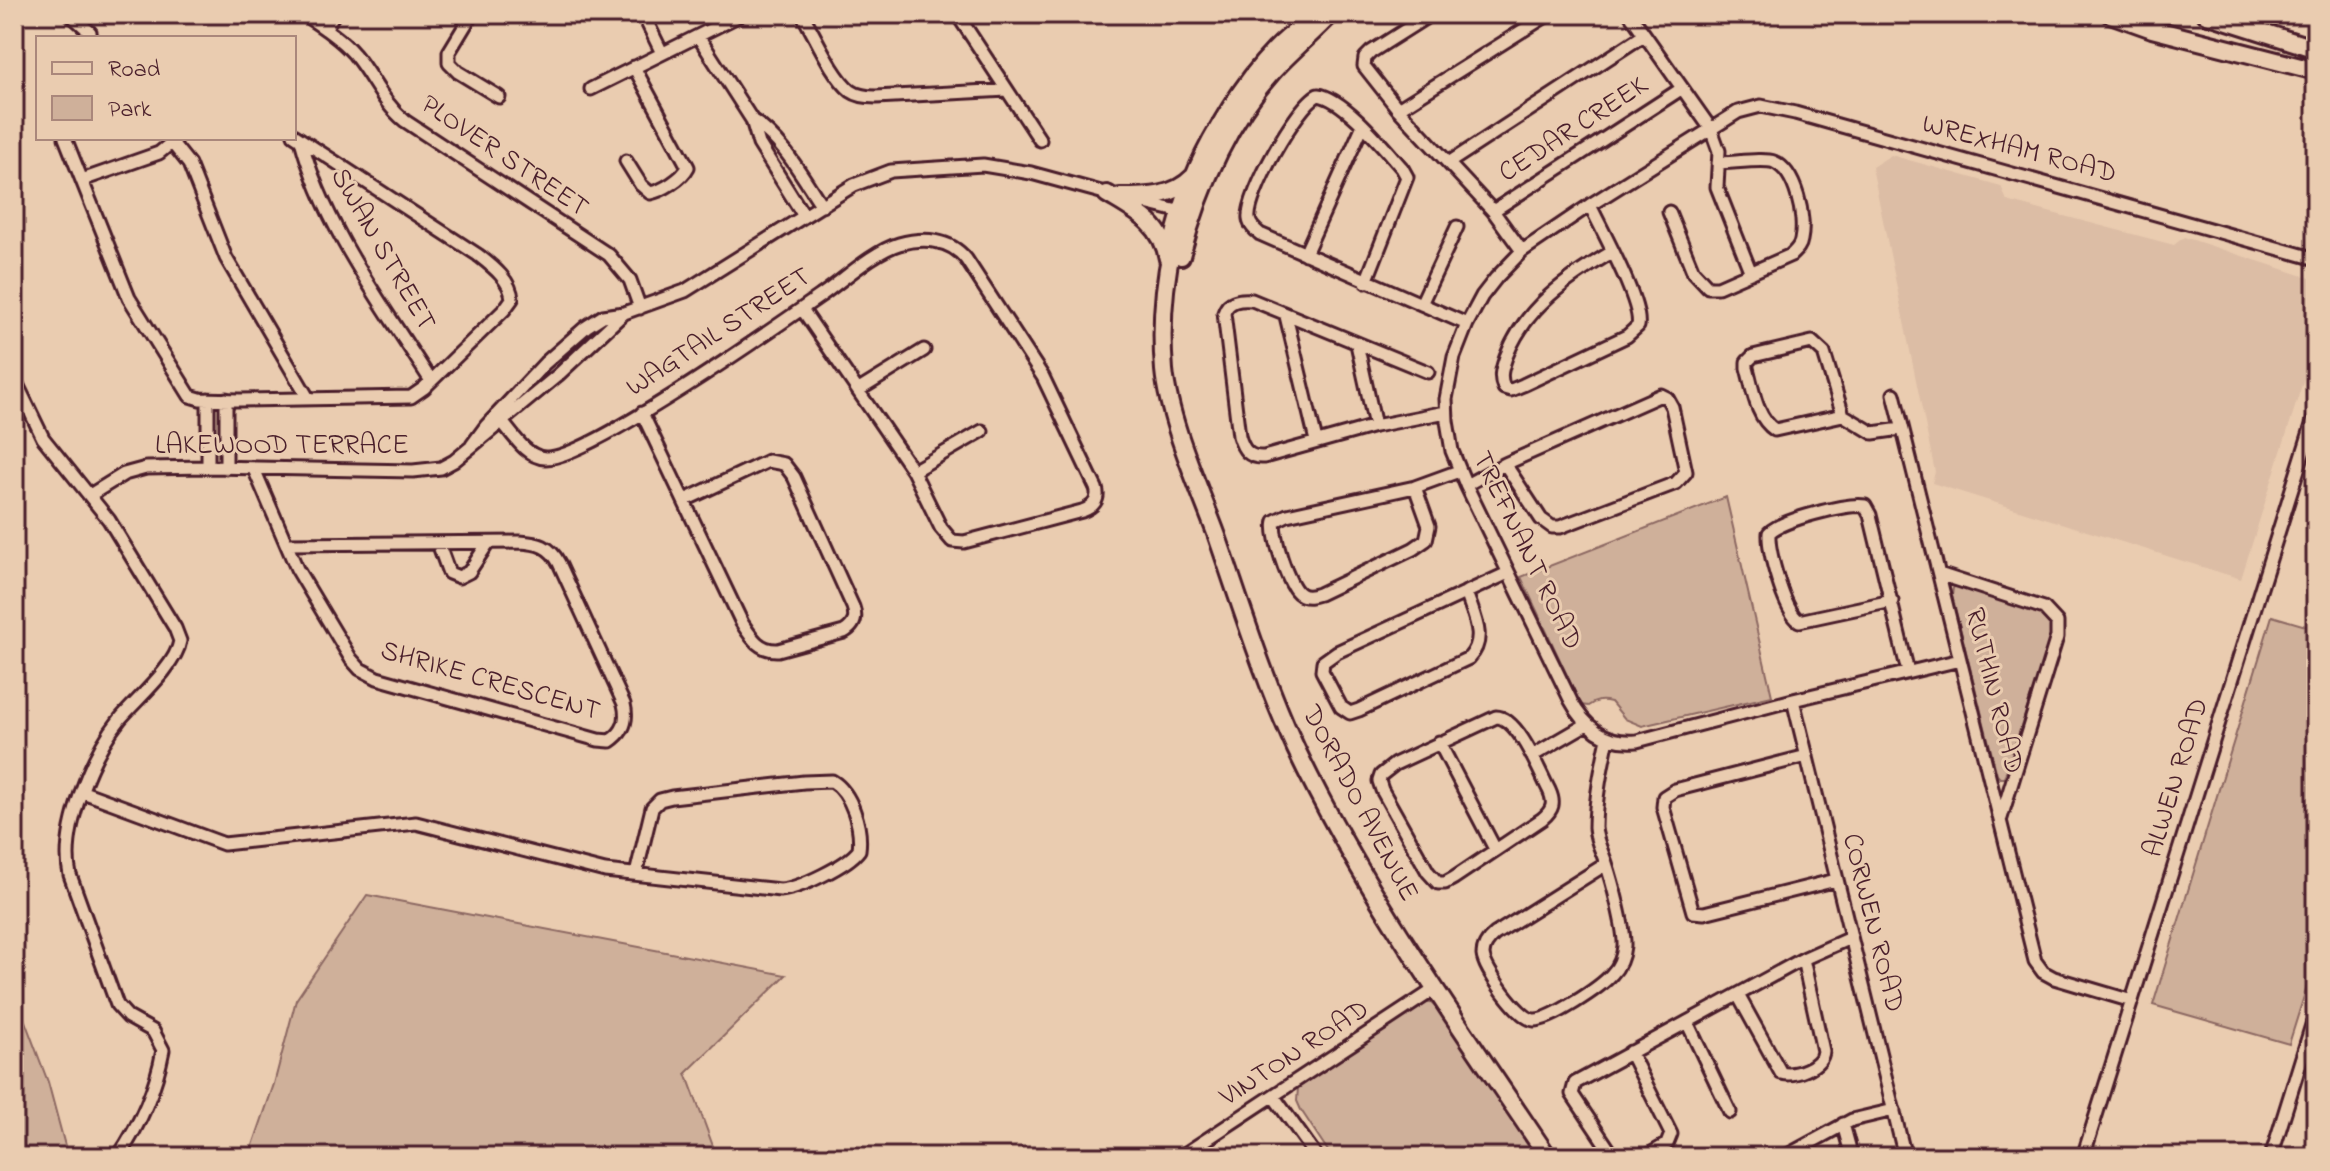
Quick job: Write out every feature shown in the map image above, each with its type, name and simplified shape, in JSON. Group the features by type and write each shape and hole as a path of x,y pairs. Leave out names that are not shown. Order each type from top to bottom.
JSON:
{"street":[{"path":"70,14 89,35"},
{"name":"PLOVER STREET","path":"303,14 343,42 357,57 391,110 609,255 630,280 640,308"},
{"path":"325,29 334,14"},
{"path":"472,14 452,45 448,59 453,69 499,97"},
{"path":"643,14 662,53"},
{"path":"591,89 742,14"},
{"path":"802,14 839,77 858,95 870,97 1007,90"},
{"path":"957,14 1040,140"},
{"path":"1186,213 1194,176 1217,130 1250,80 1306,22 1323,14"},
{"path":"1186,213 1243,111 1274,69 1331,14"},
{"name":"CEDAR CREEK","path":"1431,14 1365,58 1364,66 1398,109 1493,211 1522,251"},
{"path":"1398,109 1549,14"},
{"name":"CEDAR CREEK","path":"1630,14 1711,129"},
{"path":"2110,14 2152,29 2316,71"},
{"path":"2206,14 2316,49"},
{"name":"CEDAR CREEK","path":"1450,162 1644,35"},
{"path":"698,36 752,120 759,144 804,216"},
{"path":"626,161 650,193 681,176 688,167 634,67"},
{"name":"CEDAR CREEK","path":"1493,211 1681,89"},
{"path":"1366,282 1407,181 1402,168 1363,125 1328,97 1318,95 1286,130 1253,200 1250,222 1260,234 1366,282 1467,324"},
{"name":"WREXHAM ROAD","path":"1711,129 1748,108 1776,108 2316,259"},
{"path":"752,120 779,143 822,206"},
{"path":"1305,254 1363,125"},
{"path":"1711,129 1719,151 1717,187 1751,273"},
{"name":"TREFNANT ROAD","path":"1608,738 1587,724 1571,701 1459,471 1449,441 1446,412 1448,382 1467,324 1496,278 1522,251 1711,129"},
{"path":"66,140 129,298 192,397 240,400 406,398 419,392 508,305 512,299 511,288 478,255 298,138"},
{"name":"SWAN STREET","path":"298,138 312,180 330,218 431,381"},
{"path":"82,180 159,153 175,141 189,164 226,258 308,398"},
{"path":"1669,212 1693,271 1702,284 1718,287 1791,255 1800,243 1802,234 1792,178 1782,166 1767,160 1718,163"},
{"name":"LAKEWOOD TERRACE","path":"90,495 135,470 208,467 426,470 448,465 499,419 566,342 603,316 624,313 685,291 854,185 879,174 951,166 1002,167 1186,213"},
{"path":"1114,195 1147,197 1172,192 1194,176"},
{"path":"1114,195 1156,227 1166,246 1169,264"},
{"path":"1590,205 1612,252 1639,313 1638,326 1627,336 1523,385 1511,390 1504,388 1501,375 1505,362 1516,335 1533,312 1565,282 1612,252"},
{"name":"DORADO AVENUE","path":"1186,213 1169,264 1163,338 1168,396 1248,629 1296,750 1365,880 1548,1157"},
{"name":"DORADO AVENUE","path":"1184,444 1174,364 1174,310 1186,213"},
{"path":"1421,304 1457,227"},
{"name":"WAGTAIL STREET","path":"499,419 526,449 539,457 548,458 589,444 642,413 899,244 945,242 966,259 1043,377 1092,480 1097,499 1090,508 1082,511 955,542 941,528 913,471"},
{"path":"1428,372 1252,300 1235,301 1225,307 1224,323 1239,436 1250,455 1258,458 1375,426 1446,412"},
{"path":"802,309 913,471 982,431"},
{"name":"LAKEWOOD TERRACE","path":"499,419 596,341 624,313"},
{"path":"1286,316 1316,441"},
{"path":"1843,415 1775,430 1761,417 1747,362 1753,356 1808,341 1815,343 1824,353 1843,415 1873,433 1901,429"},
{"path":"1357,344 1375,426"},
{"path":"859,390 924,350"},
{"path":"14,378 43,438 109,520 171,621 180,644 167,666 109,734 96,757 69,838 67,858 70,875 119,1008 128,1017 153,1031 163,1050 160,1066 132,1137 118,1157"},
{"name":"RUTHIN ROAD","path":"1894,394 2037,966 2061,980 2132,1001"},
{"path":"1466,485 1505,464 1661,395 1672,407 1686,472 1676,483 1560,527 1552,527 1541,519 1505,464"},
{"path":"208,399 208,467"},
{"path":"226,399 226,468"},
{"name":"ALWEN ROAD","path":"2083,1157 2316,412"},
{"path":"642,413 742,623 762,648 778,650 844,632 852,626 856,616 853,607 794,477 784,464 768,461 685,500"},
{"name":"SHRIKE CRESCENT","path":"254,469 297,569 351,659 365,672 591,739 606,741 613,738 625,723 624,704 552,551 538,544 287,544"},
{"path":"1415,487 1430,529 1429,537 1423,543 1319,594 1305,596 1297,592 1273,531 1275,521 1287,515 1415,487 1459,471"},
{"path":"1892,601 1799,621 1795,619 1786,604 1769,533 1779,525 1850,505 1865,506 1870,515 1892,601 1908,672"},
{"path":"438,543 449,573 459,577 469,572 488,543"},
{"path":"1466,592 1479,638 1469,658 1359,710 1350,713 1343,710 1322,671 1326,660 1337,652 1466,592 1508,573"},
{"name":"RUTHIN ROAD","path":"1939,574 2044,608 2057,622 2057,637 2000,820"},
{"path":"1606,864 1495,934 1485,946 1483,955 1488,965 1523,1016 1534,1020 1548,1016 1599,985 1617,968 1623,950 1606,864 1595,831 1608,738 1637,741 1960,660"},
{"name":"CORWEN ROAD","path":"1793,700 1905,1157"},
{"path":"1500,716 1513,725 1532,756 1552,797 1552,808 1536,823 1454,878 1437,883 1382,790 1380,778 1387,768 1485,720 1500,716"},
{"path":"1532,756 1587,724"},
{"path":"1439,742 1495,849"},
{"path":"1807,756 1675,790 1664,797 1663,807 1693,912 1704,913 1836,880"},
{"path":"83,792 224,844 416,823 600,870 636,874 788,889 854,857 860,842 850,802 843,790 832,781 672,797 660,800 652,808 636,874"},
{"path":"1614,1157 1574,1099 1572,1088 1575,1083 1803,959 1850,938"},
{"path":"1738,995 1781,1073 1789,1074 1817,1064 1823,1055 1803,959"},
{"name":"VINTON ROAD","path":"1180,1157 1435,989"},
{"path":"2271,1157 2316,1012"},
{"path":"1687,1022 1730,1112"},
{"path":"1630,1052 1671,1134 1667,1144 1645,1157"},
{"path":"1274,1097 1317,1157"},
{"path":"1784,1157 1843,1124 1894,1110"},
{"path":"1843,1124 1852,1157"}],"shaded area":[{"path":"1891,155 2001,186 2007,201 2174,245 2184,237 2316,280 2316,340 2241,579 1932,483 1935,472 1872,167"}],"green space":[{"path":"1726,497 1772,696 1642,726 1625,719 1611,702 1581,705 1521,577"},
{"path":"1958,585 2036,609 2047,619 2052,633 2004,778 1997,775 1952,596 1953,588"},
{"path":"2272,616 2316,629 2316,958 2289,1044 2153,1005"},
{"path":"367,895 786,975 686,1073 717,1157 249,1157 274,1084 296,1000"},
{"path":"14,992 48,1082 68,1157 14,1157"},
{"path":"1422,1003 1431,1003 1445,1016 1537,1157 1332,1157 1301,1110 1297,1101 1298,1088"}]}
